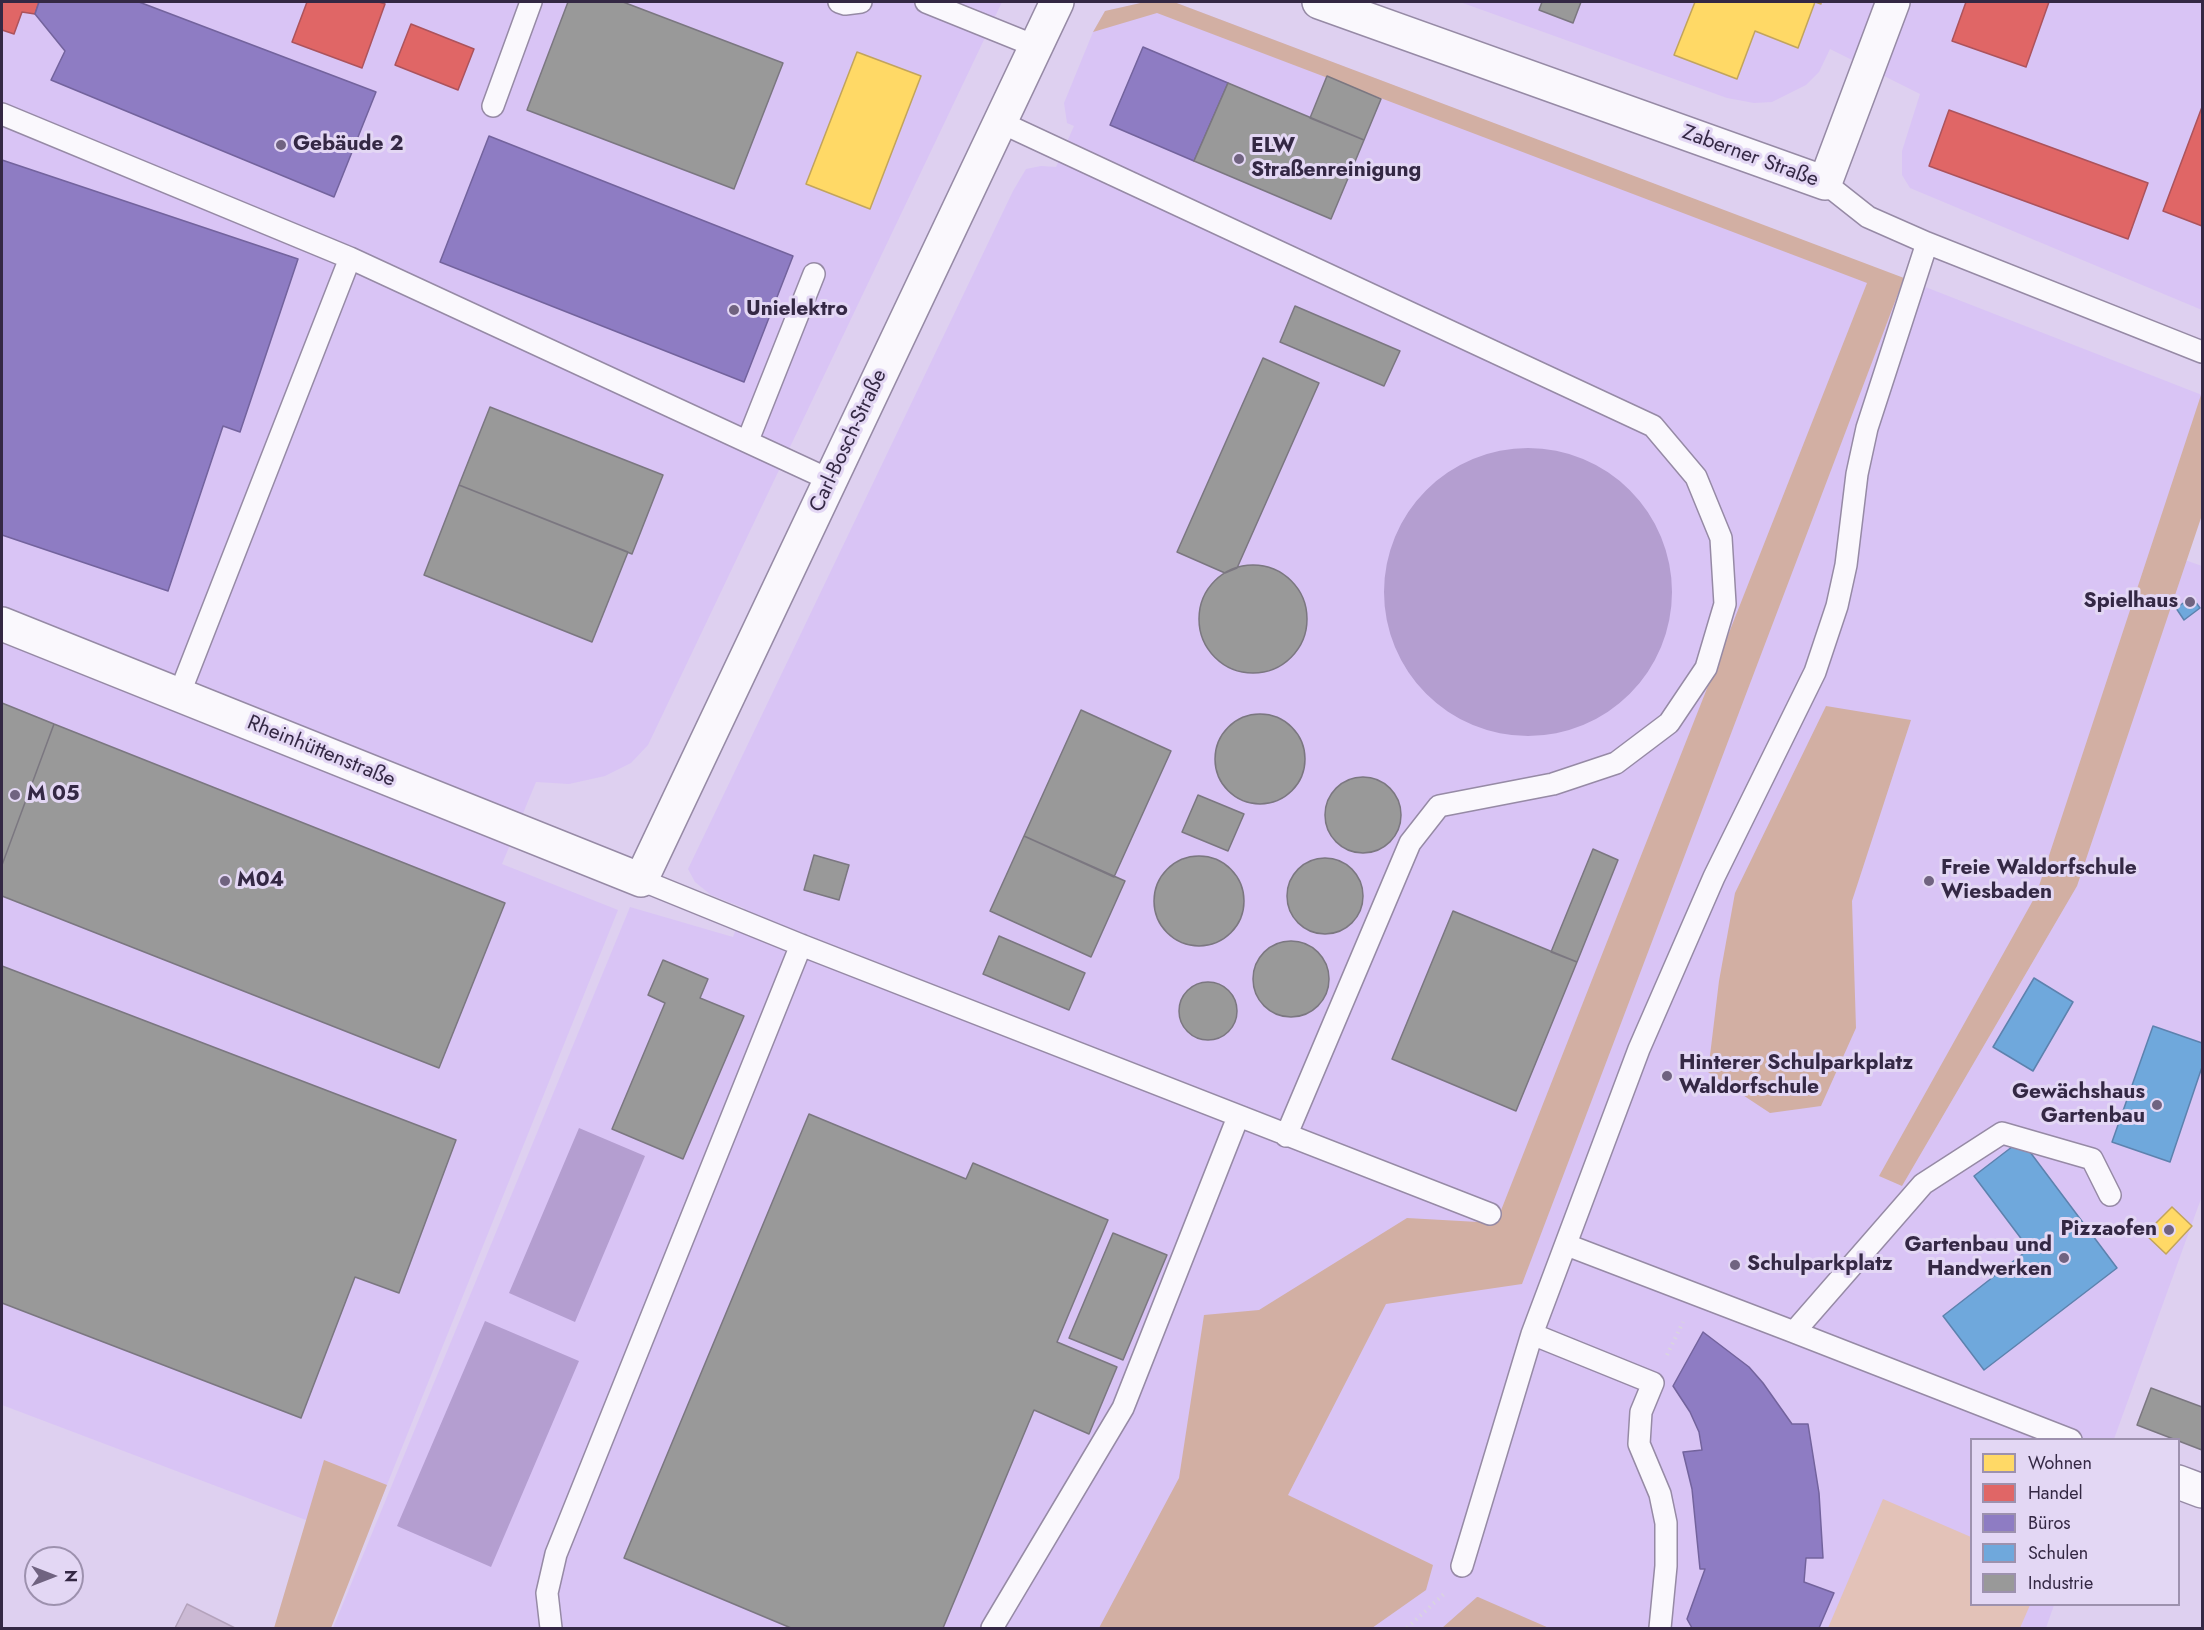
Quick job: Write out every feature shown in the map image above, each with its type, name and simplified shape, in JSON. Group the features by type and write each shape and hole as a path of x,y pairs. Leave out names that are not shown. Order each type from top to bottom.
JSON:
{"street":[{"name":"Zaberner Straße","path":"1319,2 1825,183"},
{"path":"1825,183 1893,2"},
{"name":"Carl-Bosch-Straße","path":"641,880 1000,122 1052,3"},
{"name":"Rheinhüttenstraße","path":"2,624 641,880"},
{"path":"2180,1483 2202,1491"}],"lane":[{"path":"493,106 531,2"},
{"path":"839,2 845,4 861,2"},
{"path":"926,2 1035,46"},
{"path":"2,114 350,258 748,440 830,480"},
{"path":"1000,122 1653,426 1696,477 1720,538 1725,604 1706,668 1670,723 1616,763 1553,784 1439,806 1410,843 1286,1136"},
{"name":"Zaberner Straße","path":"1825,183 1868,217 1927,243 2202,352"},
{"path":"1462,1566 1532,1334 1649,1028 1714,877 1815,672 1837,606 1846,565 1857,474 1867,428 1927,243"},
{"path":"179,695 350,258"},
{"path":"748,440 814,274"},
{"path":"641,880 1286,1136 1490,1214"},
{"path":"551,1629 547,1593 556,1554 801,945"},
{"path":"992,1629 1123,1408 1238,1117"},
{"path":"1794,1332 1923,1184 2002,1133 2092,1159 2110,1195"},
{"path":"1567,1245 2067,1438"},
{"path":"1532,1334 1653,1383 1641,1412 1639,1444 1660,1494 1666,1523 1666,1566 1660,1629"}],"path":[{"path":"1653,1383 1697,1295"},
{"path":"1407,1629 1449,1590 1462,1566"}],"shaded area":[{"path":"2,2 1002,2 648,745 631,763 605,776 569,784 536,782 502,864 618,910 364,1542 2,1405"},
{"path":"1145,2 1174,2 1892,274 2202,395 2165,553 2202,566 2202,1196 2114,1438 1970,1438 1970,1606 2054,1606 2046,1628 333,1628 630,907 733,937 744,908 711,895 695,882 688,869 1013,191 1026,169 1041,166 1056,167 1074,126 1067,123 1064,103 1093,32 1105,11"},
{"path":"1145,2 1174,2 1904,278 1522,1284 1386,1304 1288,1495 1433,1565 1426,1590 1372,1628 1099,1628 1179,1478 1204,1315 1259,1310 1407,1218 1496,1223 1867,283 1157,13 1093,32 1105,11"},
{"path":"1460,2 2202,2 2202,310 1910,188 1902,175 1902,151 1920,94 1830,49 1819,72 1806,85 1772,102 1754,103 1727,98"},
{"path":"2201,395 2202,515 2077,886 1902,1186 1879,1176 2036,895"},
{"path":"1528,448 1556,451 1583,459 1608,472 1630,490 1648,512 1661,537 1669,564 1672,592 1669,620 1661,647 1648,672 1630,694 1608,712 1583,725 1556,733 1528,736 1500,733 1473,725 1448,712 1426,694 1408,672 1395,647 1387,620 1384,592 1387,564 1395,537 1408,512 1426,490 1448,472 1473,459 1500,451"},
{"path":"1826,706 1911,720 1852,901 1856,1028 1821,1106 1770,1113 1708,1072 1719,981 1735,893"},
{"path":"579,1128 645,1156 575,1322 509,1293"},
{"path":"485,1321 579,1361 491,1567 397,1526"},
{"path":"324,1460 387,1485 331,1628 274,1628"},
{"path":"1883,1499 1970,1537 1970,1606 2030,1606 2020,1628 1828,1628"},
{"path":"1478,1597 1549,1628 1442,1628"}],"building: Wohnen":[{"path":"1695,2 1815,2 1798,48 1755,31 1737,79 1674,55"},
{"path":"857,52 921,76 870,209 806,184"},
{"name":"Pizzaofen","path":"2172,1207 2192,1226 2166,1254 2145,1234"}],"building: Handel":[{"path":"2,2 39,2 35,14 22,12 14,34 2,30"},
{"path":"307,2 379,2 385,4 362,68 292,42"},
{"path":"1966,2 2049,2 2026,67 1952,41"},
{"path":"411,24 474,49 458,90 395,65"},
{"path":"2202,107 2202,226 2163,211"},
{"path":"1949,110 2148,183 2128,239 1929,166"}],"building: Büros":[{"name":"Gebäude 2","path":"39,2 139,2 376,92 334,197 51,80 65,51 35,14"},
{"path":"1143,47 1228,83 1194,161 1110,125"},
{"path":"489,136 793,256 744,382 440,262"},
{"path":"2,160 298,259 240,432 223,426 168,591 2,535"},
{"path":"1703,1332 1749,1367 1792,1424 1808,1424 1819,1493 1823,1558 1806,1558 1804,1582 1834,1593 1819,1628 1692,1628 1687,1619 1705,1569 1700,1569 1692,1489 1683,1452 1702,1450 1699,1432 1690,1412 1673,1386"}],"building: Schulen":[{"name":"Spielhaus","path":"2192,597 2200,608 2184,620 2176,608"},
{"path":"2034,978 2073,1002 2033,1071 1993,1047"},
{"name":"Gewächshaus Gartenbau","path":"2153,1026 2202,1043 2202,1067 2170,1162 2112,1142"},
{"name":"Gartenbau und Handwerken","path":"2021,1140 2117,1268 1984,1370 1943,1316 2029,1249 1974,1176"}],"building: Industrie":[{"path":"568,2 623,2 783,63 734,189 527,110"},
{"path":"1542,2 1581,2 1573,23 1539,10"},
{"path":"1327,76 1381,99 1364,140 1310,118"},
{"path":"1228,83 1364,140 1331,219 1194,161"},
{"path":"1295,306 1400,351 1384,386 1280,342"},
{"path":"1263,358 1319,383 1237,568 1225,573 1177,552"},
{"path":"490,407 663,475 632,554 459,485"},
{"path":"459,485 628,552 592,642 424,575"},
{"path":"1253,565 1274,569 1291,581 1303,598 1307,619 1303,640 1291,657 1274,669 1253,673 1232,669 1215,657 1203,640 1199,619 1203,598 1215,581 1232,569"},
{"name":"M 05","path":"2,703 54,724 2,865"},
{"path":"1081,710 1171,751 1114,877 1024,836"},
{"path":"1260,714 1277,717 1292,727 1302,742 1305,759 1302,776 1292,791 1277,801 1260,804 1243,801 1228,791 1218,776 1215,759 1218,742 1228,727 1243,717"},
{"name":"M04","path":"54,724 505,903 439,1068 2,896 2,865"},
{"path":"1363,777 1377,780 1390,788 1398,801 1401,815 1398,829 1390,842 1377,850 1363,853 1349,850 1336,842 1328,829 1325,815 1328,801 1336,788 1349,780"},
{"path":"1198,795 1244,814 1228,851 1182,832"},
{"path":"1024,836 1125,881 1091,957 990,911"},
{"path":"1593,849 1618,860 1577,962 1551,952"},
{"path":"814,855 849,865 839,900 804,890"},
{"path":"1199,856 1216,859 1231,869 1241,884 1244,901 1241,918 1231,933 1216,943 1199,946 1182,943 1167,933 1157,918 1154,901 1157,884 1167,869 1182,859"},
{"path":"1325,858 1340,861 1352,869 1360,881 1363,896 1360,911 1352,923 1340,931 1325,934 1310,931 1298,923 1290,911 1287,896 1290,881 1298,869 1310,861"},
{"path":"1453,911 1577,962 1516,1111 1392,1059"},
{"path":"999,936 1085,973 1069,1010 983,974"},
{"path":"1291,941 1306,944 1318,952 1326,964 1329,979 1326,994 1318,1006 1306,1014 1291,1017 1276,1014 1264,1006 1256,994 1253,979 1256,964 1264,952 1276,944"},
{"path":"663,960 708,979 700,998 744,1016 683,1159 612,1129 665,1003 648,995"},
{"path":"2,966 456,1140 399,1293 355,1277 301,1418 2,1303"},
{"path":"1208,982 1219,984 1232,995 1237,1011 1235,1022 1224,1035 1208,1040 1197,1038 1184,1027 1179,1011 1181,1000 1192,987"},
{"path":"809,1114 966,1179 973,1163 1108,1220 1057,1342 1117,1367 1089,1434 1034,1410 943,1628 791,1628 624,1558"},
{"path":"1113,1233 1167,1255 1123,1360 1069,1338"},
{"path":"2151,1388 2202,1407 2202,1450 2180,1442 2180,1438 2171,1438 2137,1425"}],"building: Sonstige":[{"path":"187,1604 235,1628 175,1628"}],"place":[{"name":"Gebäude 2","path":"281,145"},
{"name":"ELW Straßenreinigung","path":"1239,159"},
{"name":"Unielektro","path":"734,310"},
{"name":"Spielhaus","path":"2190,602"},
{"name":"M 05","path":"15,795"},
{"name":"M04","path":"225,881"},
{"name":"Freie Waldorfschule Wiesbaden","path":"1929,881"},
{"name":"Hinterer Schulparkplatz Waldorfschule","path":"1667,1076"},
{"name":"Gewächshaus Gartenbau","path":"2157,1105"},
{"name":"Pizzaofen","path":"2169,1230"},
{"name":"Gartenbau und Handwerken","path":"2064,1258"},
{"name":"Schulparkplatz","path":"1735,1265"}]}
